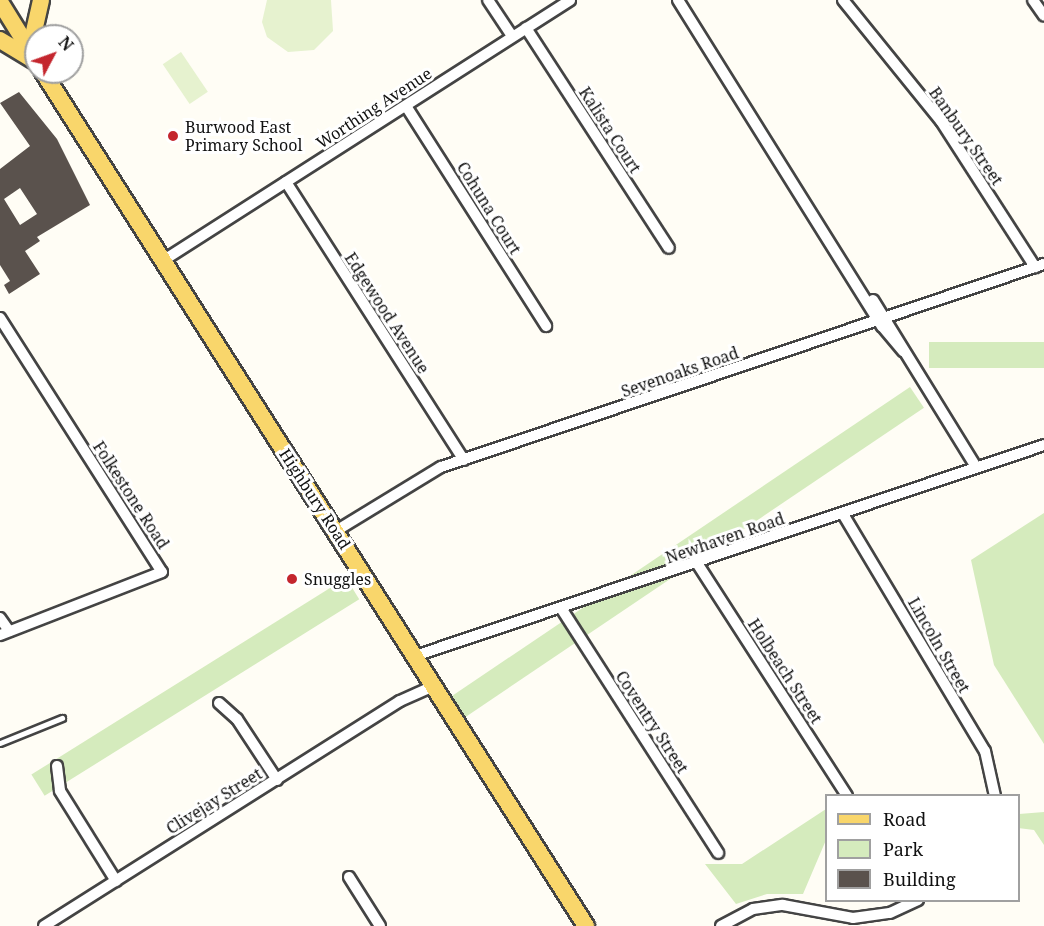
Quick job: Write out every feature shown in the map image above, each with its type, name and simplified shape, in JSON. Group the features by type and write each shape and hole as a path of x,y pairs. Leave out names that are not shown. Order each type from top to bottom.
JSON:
{"main road":[{"path":"38,24 41,0"},
{"path":"5,5 24,39"},
{"path":"0,40 24,52"},
{"name":"Highbury Road","path":"51,84 586,926"}],"street":[{"path":"489,0 512,36"},
{"name":"Worthing Avenue","path":"164,260 570,0"},
{"path":"678,0 976,467"},
{"name":"Banbury Street","path":"843,0 941,121 1039,266"},
{"path":"1033,0 1044,16"},
{"name":"Kalista Court","path":"526,27 669,248"},
{"name":"Cohuna Court","path":"406,106 546,326"},
{"name":"Edgewood Avenue","path":"286,182 464,460"},
{"name":"Sevenoaks Road","path":"336,531 416,479 464,460 1039,266"},
{"name":"Folkestone Road","path":"0,318 162,572 4,633"},
{"name":"Newhaven Road","path":"415,656 1044,445"},
{"name":"Lincoln Street","path":"843,514 985,751 995,794"},
{"name":"Holbeach Street","path":"697,563 846,794"},
{"name":"Coventry Street","path":"561,608 718,853"},
{"path":"0,618 4,633"},
{"name":"Clivejay Street","path":"44,926 431,681"},
{"path":"219,703 237,719 277,780"},
{"path":"57,766 60,791 116,880"},
{"path":"349,877 380,926"},
{"path":"721,926 753,909 783,905 853,918 890,913 914,902"}],"lane":[{"path":"0,743 62,718"}],"green space":[{"path":"267,0 331,0 333,31 314,50 288,52 267,37 262,22"},
{"path":"181,52 208,92 190,104 163,64"},
{"path":"929,342 1044,342 1044,368 929,368"},
{"path":"910,387 924,408 459,721 445,701"},
{"path":"1044,513 1044,744 994,665 971,560"},
{"path":"346,578 359,599 45,796 31,775"},
{"path":"825,810 825,842 803,894 767,894 736,904 705,864 742,864"},
{"path":"1044,812 1044,845 1034,830 1020,828 1020,814"}],"building":[{"path":"19,92 57,139 90,205 37,237 40,241 25,251 40,274 9,294 4,285 10,281 0,265 0,169 30,146 0,103","holes":["20,188 37,214 20,225 4,199"]}],"place":[{"name":"Burwood East Primary School","path":"173,136"},
{"name":"Snuggles","path":"292,579"}]}
